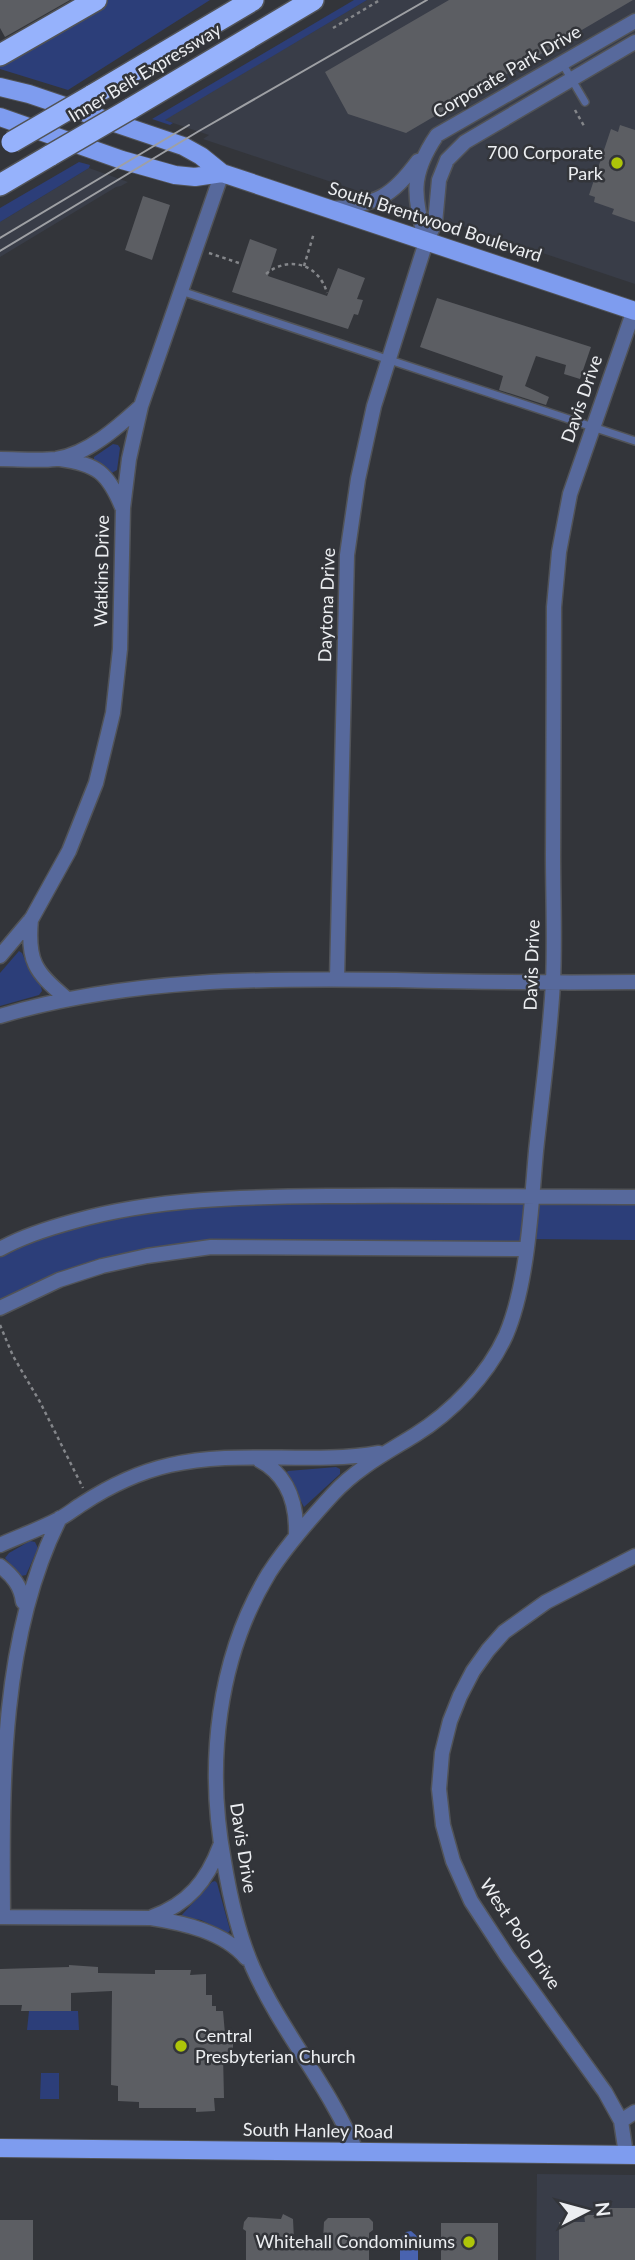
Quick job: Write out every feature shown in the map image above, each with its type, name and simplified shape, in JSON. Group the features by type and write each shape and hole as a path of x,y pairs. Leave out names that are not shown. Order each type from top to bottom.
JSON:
{"highway":[{"path":"0,55 96,0"},
{"name":"Inner Belt Expressway","path":"6,145 253,0"},
{"name":"Inner Belt Expressway","path":"0,185 313,0"}],"main road":[{"name":"South Brentwood Boulevard","path":"0,87 29,94 183,146 222,173 634,310"},
{"name":"South Brentwood Boulevard","path":"0,117 122,160 175,175 195,177 222,173"},
{"name":"South Hanley Road","path":"0,2148 631,2155"}],"street":[{"name":"Corporate Park Drive","path":"330,209 367,204 389,194 406,177 437,135 635,21"},
{"path":"426,242 435,223 439,180 447,160 466,142 570,78 635,42"},
{"path":"423,155 416,179 416,202 426,242"},
{"name":"Watkins Drive","path":"0,956 32,918 69,850 96,783 113,713 120,649 123,508 129,459 141,406 222,173"},
{"name":"Daytona Drive","path":"337,979 347,555 374,406 426,242"},
{"name":"Davis Drive","path":"357,2153 330,2097 269,2000 251,1964 236,1919 221,1845 215,1789 216,1742 236,1645 268,1574 296,1535 335,1491 384,1452 417,1434 446,1412 474,1384 493,1359 506,1335 515,1307 532,1197 553,983 554,607 559,552 570,494 634,310"},
{"path":"58,459 86,448 119,426 141,406"},
{"path":"0,459 58,459 80,462 99,471 113,486 123,508"},
{"path":"32,918 29,944 35,967 47,983 66,998"},
{"path":"0,1016 66,998 223,980 635,982"},
{"path":"0,1248 53,1227 90,1217 136,1206 181,1201 232,1197 419,1195 635,1197"},
{"path":"0,1307 59,1280 102,1266 147,1256 211,1247 525,1249"},
{"path":"0,1545 60,1518 138,1476 168,1466 231,1457 335,1459 384,1452"},
{"path":"258,1459 271,1466 287,1487 296,1518 296,1535"},
{"path":"60,1518 46,1541 23,1604 9,1671 1,1754 2,1917 151,1917 221,1937 238,1948 251,1964"},
{"name":"West Polo Drive","path":"631,2155 621,2121 605,2092 507,1956 471,1901 453,1861 443,1825 439,1789 442,1753 450,1721 460,1696 488,1650 504,1632 546,1602 635,1556"},
{"path":"0,1566 11,1574 18,1584 23,1604"},
{"path":"151,1917 167,1912 199,1886 211,1870 221,1845"},
{"path":"621,2121 635,2112"}],"lane":[{"path":"562,62 585,102"},
{"path":"181,290 635,441"}],"path":[{"path":"333,28 380,0"},
{"path":"304,266 314,233"},
{"path":"195,249 239,263"},
{"path":"266,274 295,263 318,274 327,292"},
{"path":"0,1325 13,1356 40,1402 89,1500"}],"shaded area":[{"path":"107,0 210,0 68,90 0,69 0,62"},
{"path":"354,0 367,0 165,120 173,123 170,125 152,119"},
{"path":"367,0 635,0 635,284 203,139 209,135 164,120"},
{"path":"79,162 90,165 89,168 0,222 0,208"},
{"path":"89,168 128,182 0,257 0,222"},
{"path":"113,444 120,448 117,470 110,474 94,457"},
{"path":"19,951 37,978 42,991 39,995 0,1006 0,973"},
{"path":"635,1197 635,1240 527,1239 525,1249 270,1246 147,1256 0,1308 0,1249 136,1206"},
{"path":"336,1467 340,1469 340,1474 304,1507 286,1473"},
{"path":"30,1541 35,1542 38,1548 26,1575 21,1576 5,1558"},
{"path":"215,1881 230,1930 228,1933 201,1920 180,1917"},
{"path":"29,2011 78,2011 79,2030 27,2030"},
{"path":"41,2073 59,2073 59,2099 40,2099"},
{"path":"537,2174 635,2175 635,2260 536,2260"},
{"path":"411,2231 418,2237 418,2260 400,2260 400,2239 406,2232"}],"building":[{"path":"0,0 70,0 5,37 0,28"},
{"path":"449,0 633,0 406,133 348,114 325,72"},
{"name":"700 Corporate Park","path":"620,125 635,130 635,222 612,214 614,209 594,202 595,197 589,195 611,129 618,132"},
{"path":"143,196 170,205 152,260 125,250"},
{"path":"250,239 277,249 268,276 327,296 338,268 365,278 357,299 363,300 358,315 354,314 348,329 232,292"},
{"path":"437,298 591,347 580,379 564,374 566,365 536,356 525,386 549,397 546,405 499,390 503,376 420,347"},
{"name":"Central Presbyterian Church","path":"69,1965 98,1967 98,1973 155,1974 155,1970 191,1970 190,1975 206,1974 206,1995 212,1995 212,2006 216,2006 216,2011 223,2011 225,2034 233,2034 233,2055 223,2055 224,2098 214,2098 215,2111 196,2112 196,2108 139,2108 139,2102 118,2101 118,2086 111,2085 112,1991 71,1993 71,2011 21,2011 22,2005 0,2005 0,1969"},
{"path":"607,2208 635,2208 635,2260 559,2260 559,2222 585,2222 584,2215 608,2215"},
{"path":"283,2214 293,2219 294,2240 313,2241 323,2241 324,2222 328,2218 369,2218 373,2222 373,2230 369,2233 369,2260 246,2260 246,2231 243,2229 248,2217 281,2219"},
{"path":"0,2220 33,2220 33,2260 0,2260"},
{"name":"Whitehall Condominiums","path":"441,2223 498,2223 498,2260 441,2260"}],"tram line":[{"path":"0,251 199,131 427,0"},
{"path":"0,238 189,125"}],"place":[{"name":"700 Corporate Park","path":"617,163"},
{"name":"Central Presbyterian Church","path":"181,2046"},
{"name":"Whitehall Condominiums","path":"469,2242"}]}
